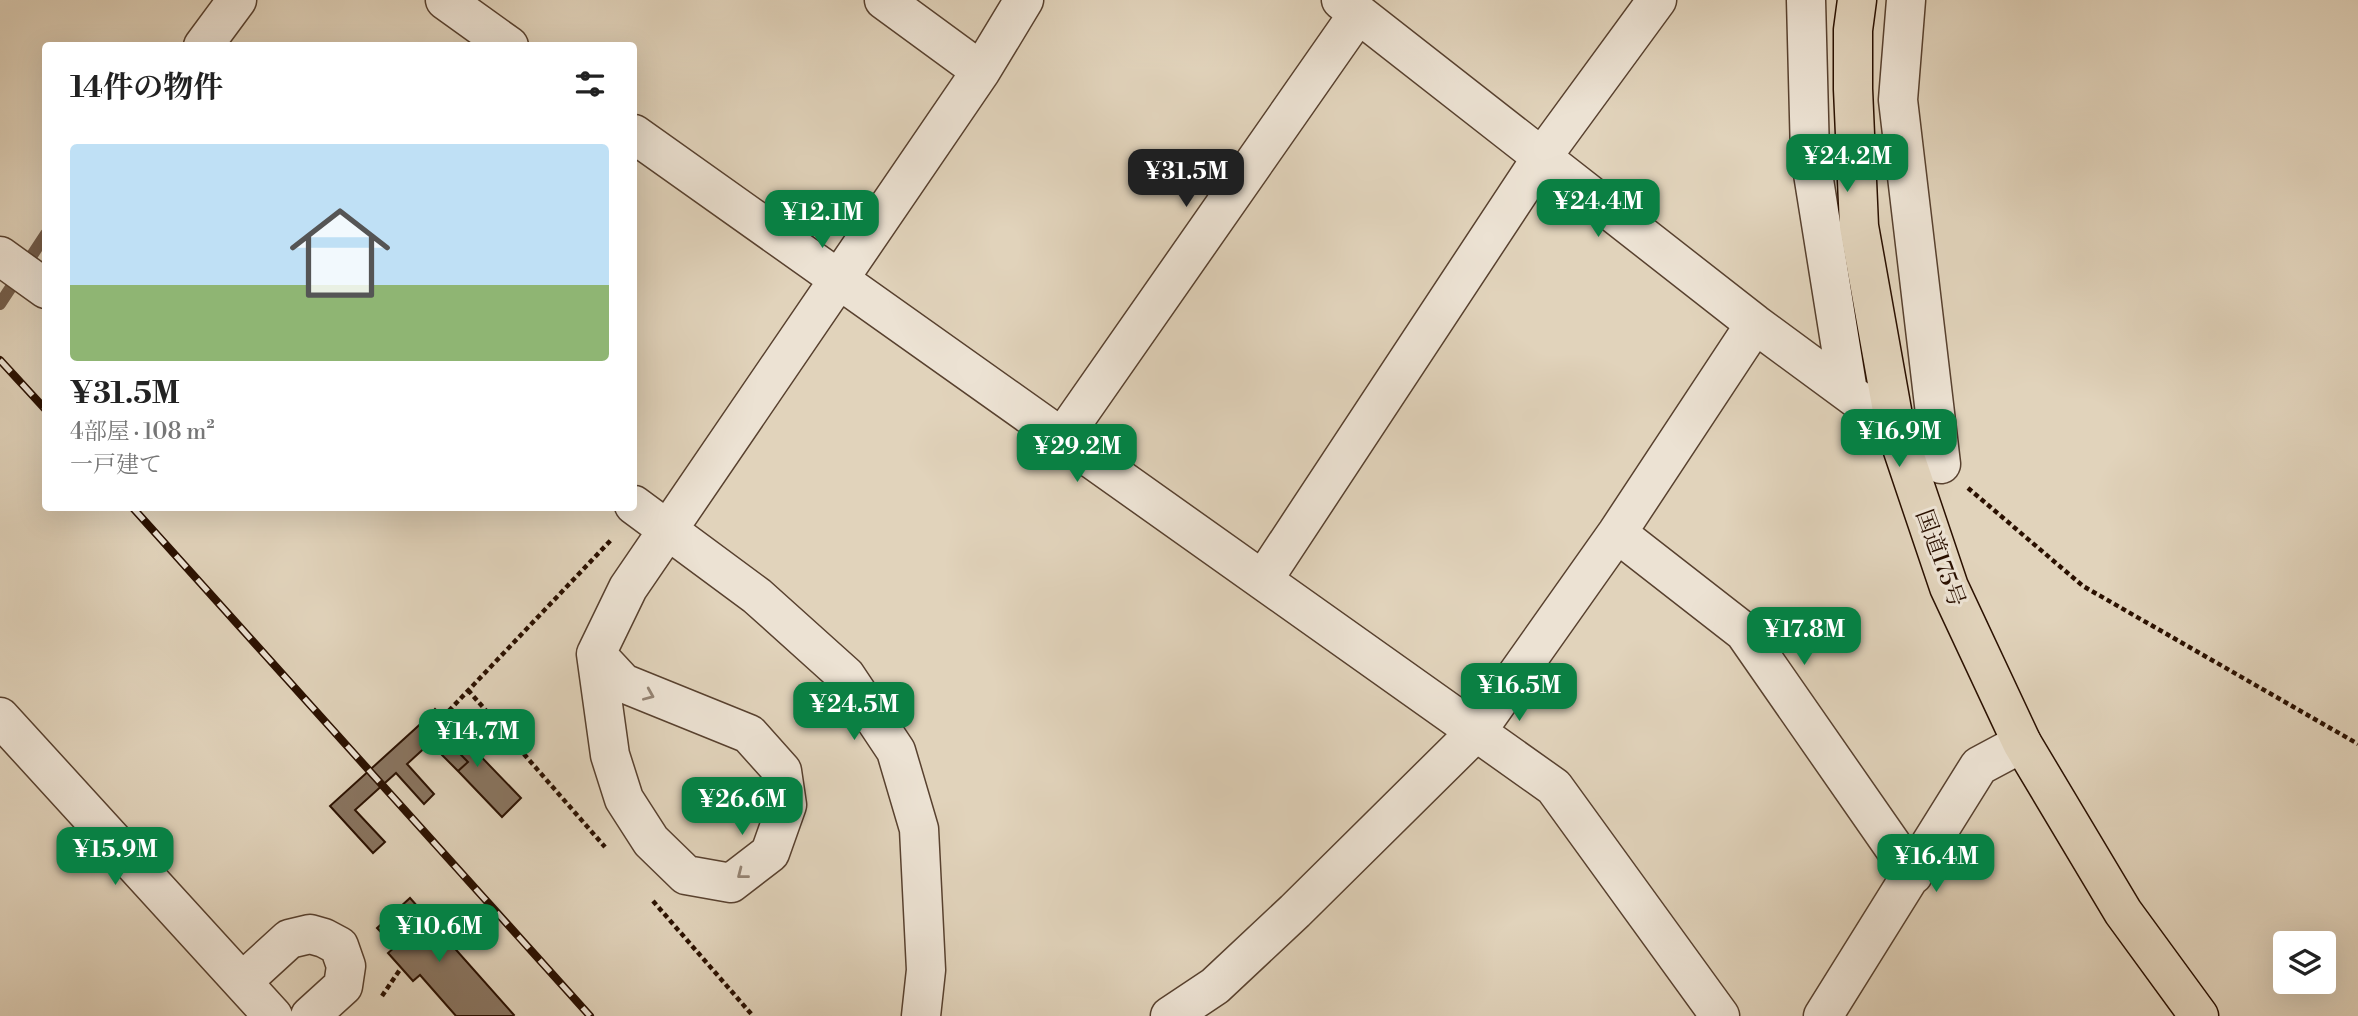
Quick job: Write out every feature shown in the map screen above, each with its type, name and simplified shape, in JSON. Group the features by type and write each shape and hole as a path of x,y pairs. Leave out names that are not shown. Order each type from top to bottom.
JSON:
{"highway":[{"name":"国道175号","path":"1857,0 1853,30 1853,89 1858,226 1895,427 1949,587 2022,743 2123,912 2199,1016"}],"street":[{"path":"206,42 237,0"},
{"path":"445,0 503,42"},
{"path":"884,0 981,71"},
{"path":"596,654 623,683 749,734 782,772 787,805 770,853 731,883 686,875 651,841 624,799 610,755 596,654 628,588 647,515 838,279 981,71 1024,0"},
{"path":"1263,580 1542,157 1657,0"},
{"path":"1805,0 1811,155 1848,392"},
{"path":"1906,0 1898,100 1941,464"},
{"path":"1062,438 1349,7 1755,324 1941,464"},
{"path":"637,136 1554,787 1720,1016"},
{"path":"0,256 42,286"},
{"path":"1170,1016 1216,986 1477,732 1617,533 1755,324"},
{"path":"647,515 757,596 846,676 896,751 919,829 926,970 921,1016"},
{"path":"1617,533 1744,632 1913,875"},
{"path":"0,717 273,1016"},
{"path":"1824,1016 1979,766 2022,743"},
{"path":"242,982 289,939 310,934 324,937 338,946 346,966 343,986 310,1016"}],"path":[{"path":"1941,464 2083,586 2358,744"},
{"path":"443,717 647,515"}],"building":[{"path":"435,709 521,798 502,817 458,771 468,762 426,719"},
{"path":"426,719 468,762 458,771 430,743 407,764 434,794 424,804 396,773 355,810 385,842 373,853 330,806"},
{"path":"410,898 513,1016 456,1016 420,975 413,981 388,953 395,947 377,928"}],"waterway":[{"path":"0,304 42,240"}],"railway":[{"path":"0,360 42,406"},
{"path":"136,511 590,1016"}]}
